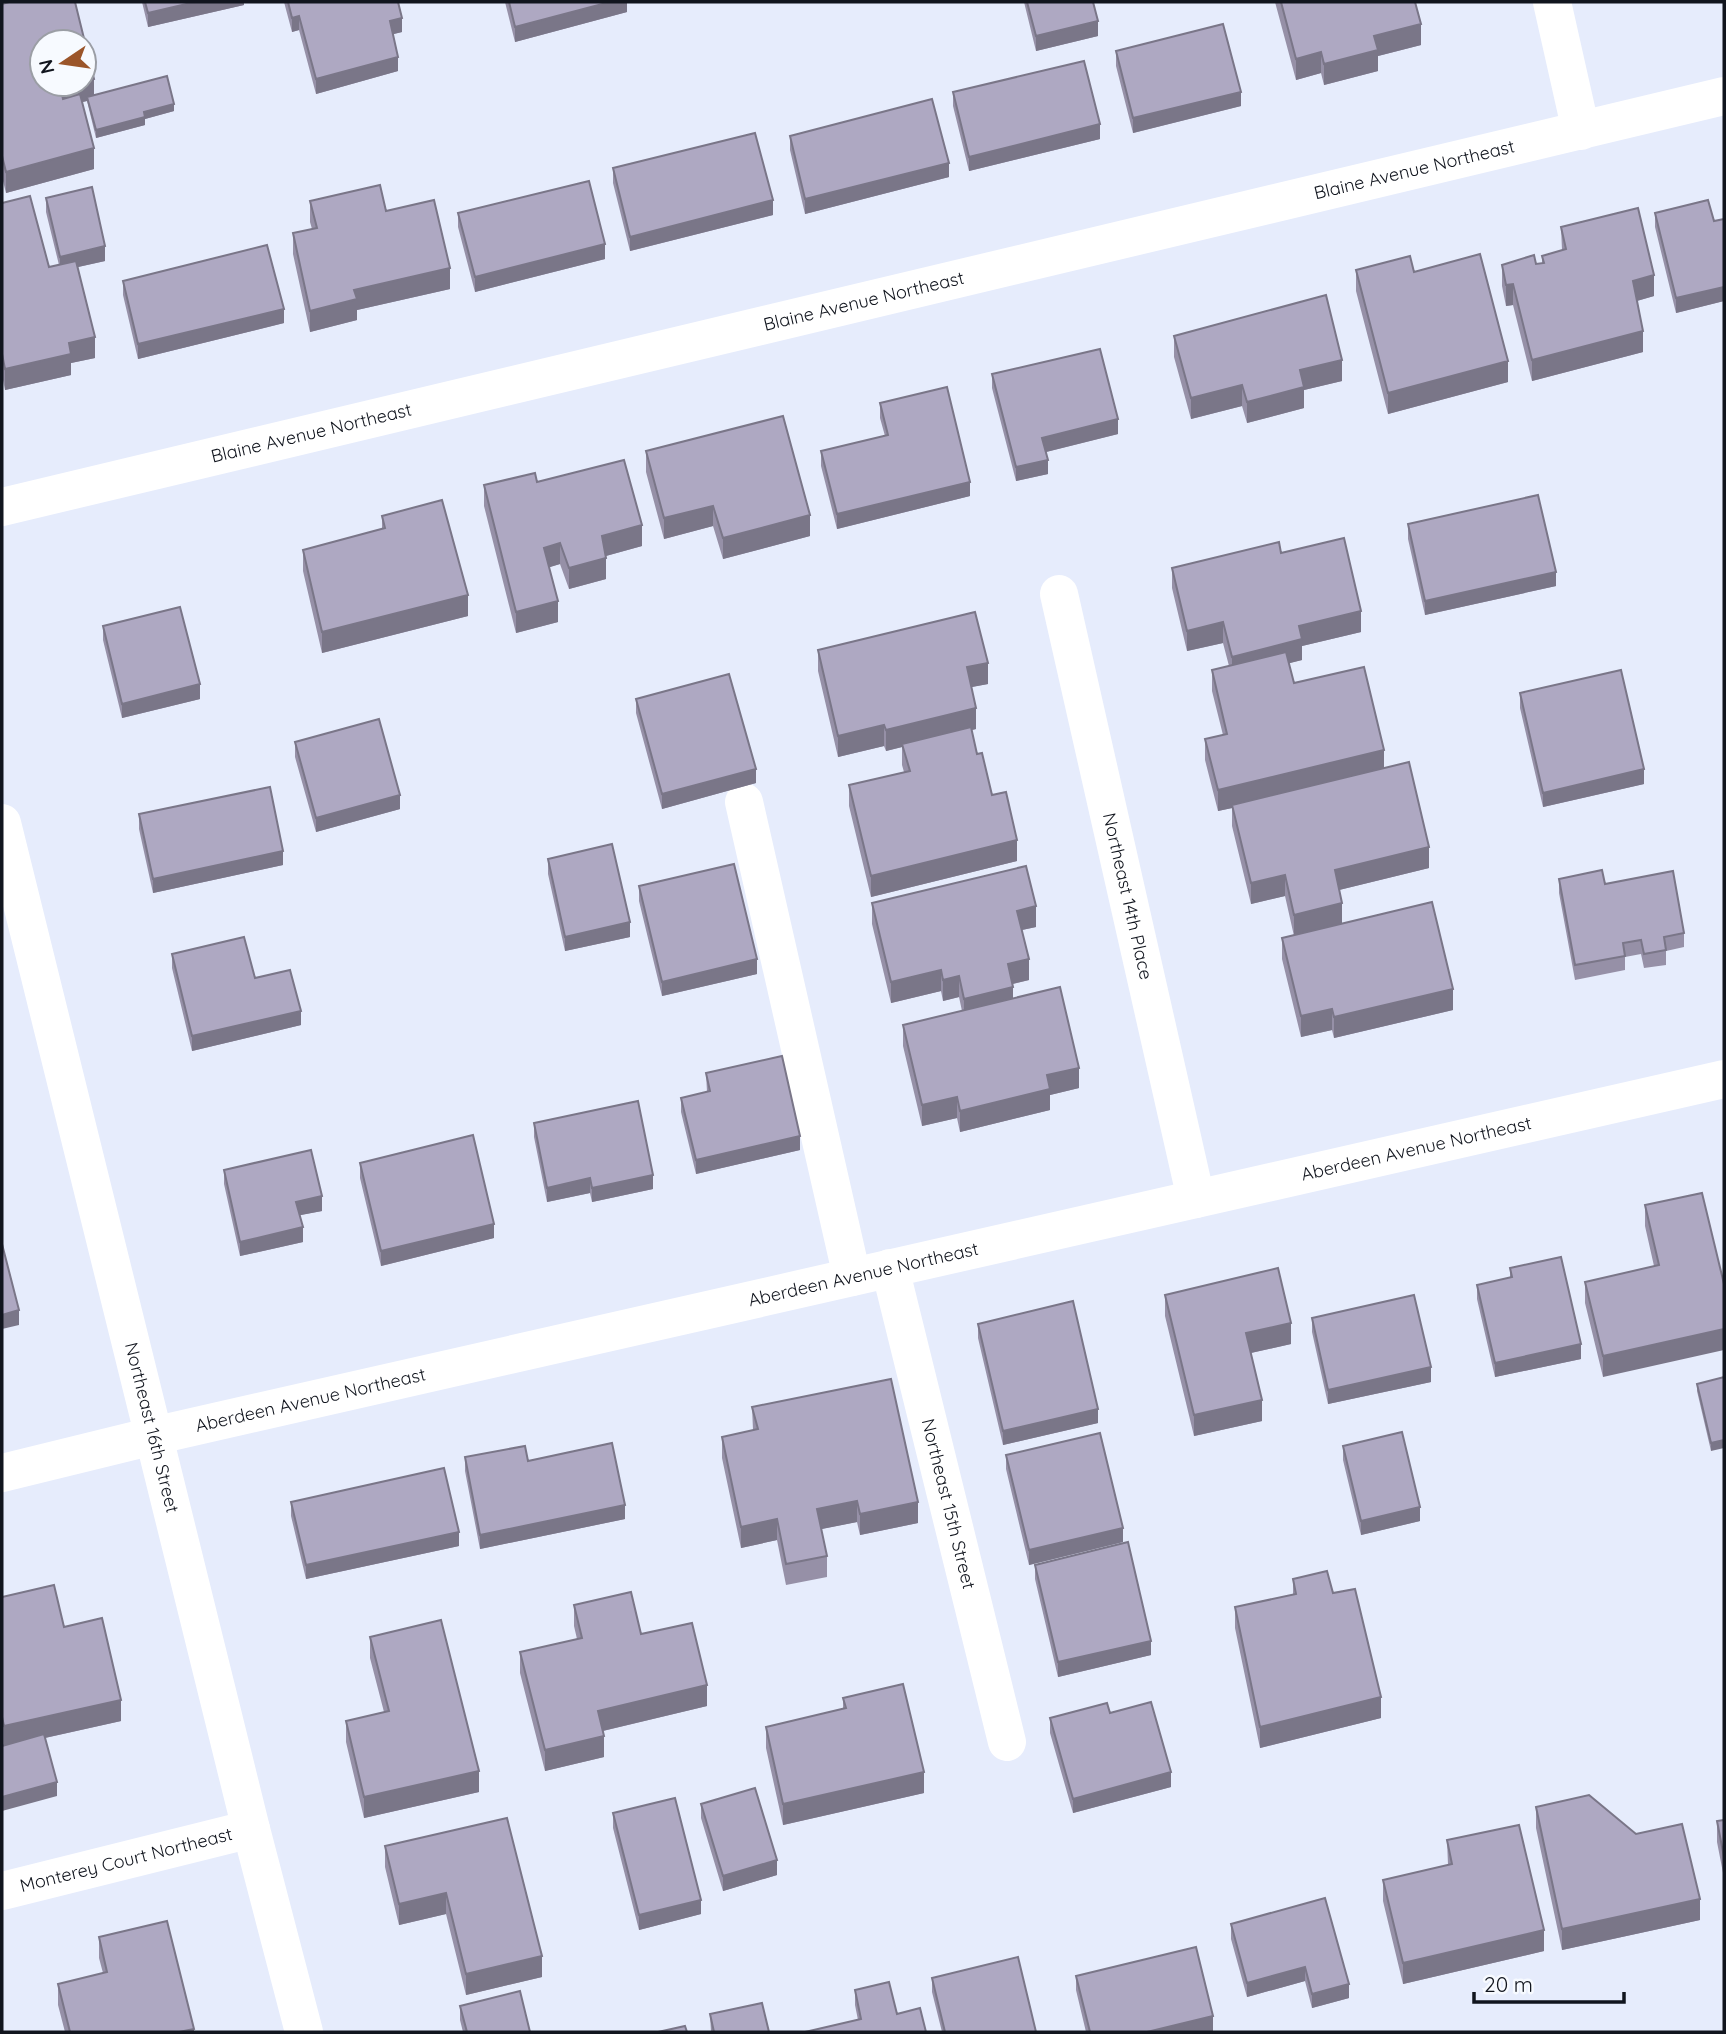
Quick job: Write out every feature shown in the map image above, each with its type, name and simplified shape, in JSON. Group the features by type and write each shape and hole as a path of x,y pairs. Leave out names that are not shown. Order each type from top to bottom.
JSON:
{"street":[{"path":"1552,2 1581,131"},
{"name":"Blaine Avenue Northeast","path":"2,507 1724,96"},
{"name":"Northeast 14th Place","path":"1059,594 1196,1199"},
{"path":"744,802 852,1277"},
{"name":"Northeast 16th Street","path":"2,823 251,1829 304,2032"},
{"name":"Aberdeen Avenue Northeast","path":"2,1473 153,1436 1724,1079"},
{"name":"Northeast 15th Street","path":"890,1268 1007,1742"},
{"name":"Monterey Court Northeast","path":"2,1891 251,1829"}],"building":[{"path":"75,2 81,28 28,28 28,98 81,98 94,148 6,172 2,156 2,4"},
{"path":"145,2 195,2 148,13"},
{"path":"288,2 398,2 402,18 390,21 398,57 316,79 299,16 292,18"},
{"path":"509,2 610,2 515,27"},
{"path":"1027,2 1093,2 1098,21 1036,36"},
{"path":"1281,2 1415,2 1421,24 1374,36 1378,50 1324,64 1321,52 1296,59"},
{"path":"1223,24 1241,92 1133,118 1116,51"},
{"path":"1084,61 1100,124 969,157 953,92"},
{"path":"167,76 174,104 144,112 145,117 96,130 87,98 98,98 98,94"},
{"path":"932,99 949,163 805,199 790,136"},
{"path":"755,133 773,200 630,237 613,168"},
{"path":"589,181 605,244 475,277 458,213"},
{"path":"380,185 386,211 434,200 450,268 354,290 357,299 310,311 293,233 317,228 310,201"},
{"path":"92,187 105,246 60,257 46,198"},
{"path":"30,196 49,267 76,261 95,337 69,343 71,354 5,369 2,354 2,203"},
{"path":"1708,200 1714,221 1724,219 1724,287 1676,298 1655,213"},
{"path":"1638,208 1654,275 1633,281 1643,331 1532,360 1513,284 1506,285 1502,265 1534,255 1536,264 1544,263 1542,256 1566,249 1561,227"},
{"path":"267,245 284,309 138,344 123,281"},
{"path":"1480,254 1508,361 1388,393 1356,270 1410,256 1414,272"},
{"path":"1326,295 1342,360 1300,370 1304,387 1247,402 1242,385 1191,398 1174,336"},
{"path":"1100,349 1118,419 1042,438 1048,460 1016,467 992,374"},
{"path":"947,387 970,482 837,514 821,451 888,435 880,403"},
{"path":"783,416 810,515 723,538 713,506 664,518 646,451"},
{"path":"624,460 642,525 602,536 606,558 569,568 560,543 544,548 558,601 516,612 484,485 535,473 537,482"},
{"path":"1538,495 1556,572 1425,601 1408,524"},
{"path":"442,500 468,595 322,632 303,550 385,528 382,516"},
{"path":"1344,538 1361,611 1299,626 1302,639 1232,657 1223,622 1187,631 1172,568 1279,542 1281,553"},
{"path":"180,607 200,684 122,704 103,626"},
{"path":"975,612 988,663 967,667 976,708 886,730 884,725 838,736 818,650"},
{"path":"1286,652 1294,683 1364,667 1384,750 1218,790 1205,739 1227,734 1212,670"},
{"path":"1621,670 1644,769 1543,793 1520,693"},
{"path":"729,674 756,769 662,794 636,699"},
{"path":"379,719 400,795 316,818 295,742"},
{"path":"971,727 977,754 982,753 992,795 1006,792 1017,840 871,876 849,785 910,771 902,744"},
{"path":"1409,762 1429,847 1335,870 1342,903 1294,915 1285,875 1251,883 1232,805"},
{"path":"270,787 283,851 153,879 139,814"},
{"path":"612,844 630,922 565,937 548,859"},
{"path":"734,864 757,959 662,982 639,886"},
{"path":"1026,866 1036,906 1017,911 1029,959 1008,964 1013,987 964,999 959,976 943,980 941,970 891,982 872,903"},
{"path":"1602,870 1605,884 1673,871 1684,933 1664,937 1666,950 1644,954 1641,940 1623,943 1625,956 1575,965 1559,879"},
{"path":"1432,902 1453,989 1334,1017 1332,1009 1301,1016 1282,938"},
{"path":"244,937 255,978 290,970 301,1011 192,1036 172,954"},
{"path":"1060,987 1079,1068 1047,1075 1050,1089 960,1111 957,1097 922,1105 903,1025"},
{"path":"782,1056 800,1136 696,1160 681,1098 710,1091 706,1073"},
{"path":"638,1101 653,1175 592,1188 590,1178 547,1188 534,1123"},
{"path":"473,1135 494,1224 381,1251 360,1163"},
{"path":"311,1150 322,1196 296,1202 303,1227 240,1242 224,1170"},
{"path":"1702,1193 1724,1284 1724,1329 1603,1356 1585,1282 1659,1265 1645,1205"},
{"path":"2,1244 19,1310 2,1315"},
{"path":"1561,1257 1581,1344 1495,1363 1477,1285 1512,1277 1510,1268"},
{"path":"1278,1268 1291,1323 1246,1333 1262,1400 1194,1415 1165,1295"},
{"path":"1414,1295 1431,1367 1328,1390 1312,1318"},
{"path":"1073,1301 1098,1409 1003,1431 978,1324"},
{"path":"1724,1377 1724,1440 1711,1443 1697,1384"},
{"path":"891,1379 918,1502 860,1514 857,1501 817,1509 827,1556 786,1564 777,1519 741,1527 722,1437 758,1429 752,1407"},
{"path":"1402,1432 1420,1507 1361,1521 1343,1446"},
{"path":"1100,1433 1123,1528 1029,1550 1006,1455"},
{"path":"612,1443 625,1505 480,1535 465,1457 525,1446 528,1461"},
{"path":"444,1468 459,1532 306,1565 291,1502"},
{"path":"1128,1542 1151,1641 1058,1662 1035,1565"},
{"path":"1327,1571 1333,1593 1355,1589 1381,1697 1260,1727 1235,1607 1296,1594 1293,1579"},
{"path":"54,1585 64,1627 102,1618 121,1700 4,1726 2,1597"},
{"path":"631,1592 641,1634 692,1623 707,1685 598,1711 604,1736 545,1750 520,1652 582,1638 574,1605"},
{"path":"441,1620 479,1771 364,1797 346,1721 389,1711 370,1637"},
{"path":"903,1684 924,1772 783,1804 766,1727 846,1708 843,1698"},
{"path":"1151,1702 1171,1772 1073,1799 1050,1718 1107,1703 1110,1713"},
{"path":"44,1734 57,1782 2,1797 2,1746"},
{"path":"755,1788 777,1860 723,1876 701,1804"},
{"path":"1589,1795 1636,1834 1682,1824 1700,1899 1562,1929 1536,1807"},
{"path":"675,1798 701,1900 639,1915 613,1813"},
{"path":"507,1818 542,1956 466,1974 446,1893 399,1904 385,1846"},
{"path":"1724,1820 1724,1857 1717,1821"},
{"path":"1519,1825 1544,1930 1403,1963 1383,1880 1452,1864 1447,1840"},
{"path":"1325,1898 1349,1984 1312,1994 1305,1967 1247,1983 1231,1924"},
{"path":"167,1921 194,2029 179,2032 70,2032 58,1984 107,1972 99,1937"},
{"path":"1196,1947 1213,2016 1147,2032 1090,2032 1076,1976"},
{"path":"1018,1957 1036,2032 945,2032 932,1978"},
{"path":"889,1982 897,2014 920,2008 926,2032 805,2032 861,2019 855,1990"},
{"path":"520,1991 530,2032 467,2032 460,2006"},
{"path":"762,2003 769,2032 714,2032 710,2014"},
{"path":"685,2026 687,2032 658,2032"}]}
